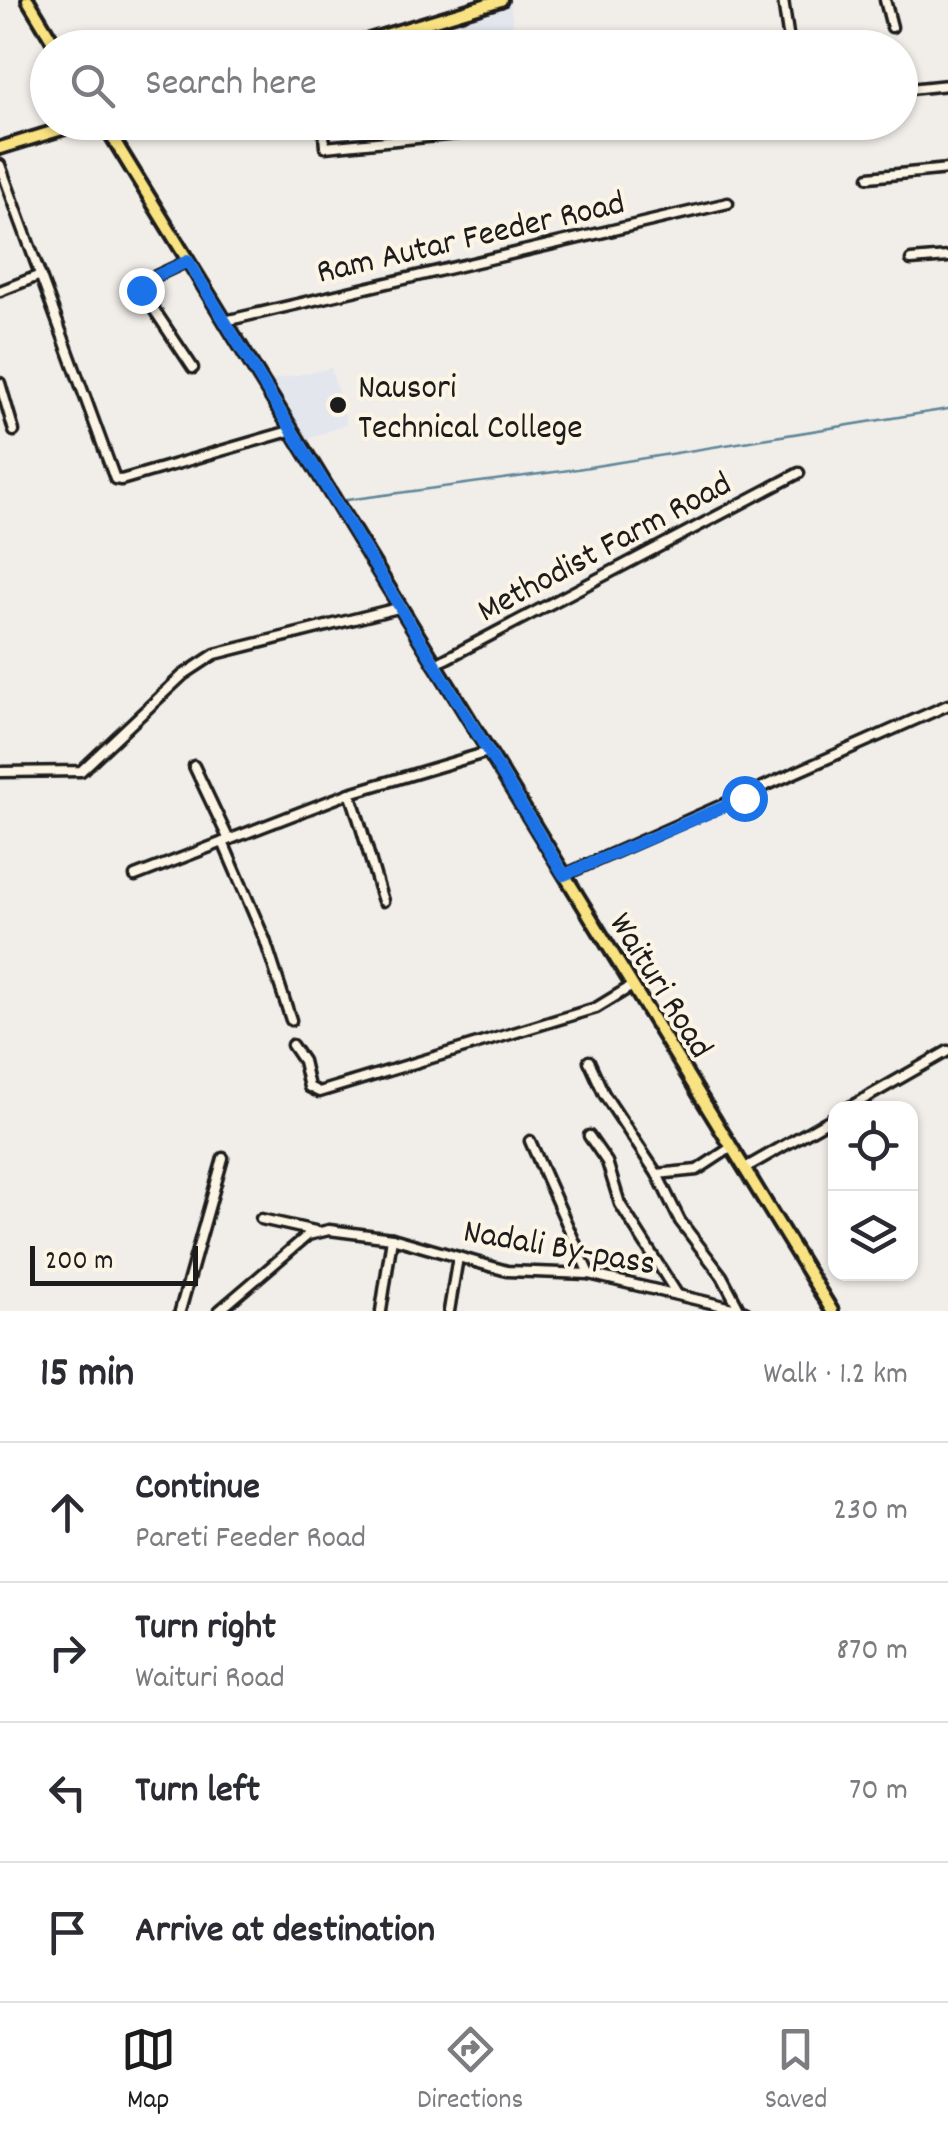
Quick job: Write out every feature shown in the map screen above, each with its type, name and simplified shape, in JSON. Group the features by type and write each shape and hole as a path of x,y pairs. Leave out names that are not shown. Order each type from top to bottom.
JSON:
{"main road":[{"path":"28,0 46,30"},
{"path":"402,30 501,0"},
{"path":"0,148 30,139"},
{"name":"Waituri Road","path":"114,140 832,1311"}],"street":[{"path":"783,0 787,30"},
{"path":"885,0 892,27"},
{"path":"918,88 948,85"},
{"path":"325,140 326,147 397,140"},
{"path":"0,165 115,479 293,430"},
{"path":"869,178 948,169"},
{"name":"Ram Autar Feeder Road","path":"225,322 728,203"},
{"path":"911,260 948,257"},
{"path":"188,261 140,287 193,368"},
{"path":"0,291 38,276"},
{"path":"0,383 14,430"},
{"name":"Methodist Farm Road","path":"434,666 799,472"},
{"path":"0,772 81,771 183,675 215,654 402,607"},
{"path":"564,875 948,705"},
{"path":"135,876 350,793 488,752"},
{"path":"194,766 265,940 290,1020"},
{"path":"350,793 383,901"},
{"path":"292,1045 303,1061 309,1087 319,1092 596,1008 632,986"},
{"path":"860,1101 948,1051"},
{"path":"590,1062 604,1094 657,1174 680,1221 722,1276 742,1310"},
{"path":"746,1168 828,1121"},
{"path":"589,1136 607,1162 620,1204 677,1294"},
{"path":"530,1141 589,1274"},
{"path":"657,1174 697,1170 732,1147"},
{"path":"180,1311 223,1158"},
{"name":"Nadali By-pass","path":"261,1219 311,1233 356,1232 392,1238 507,1271 589,1274 742,1310"},
{"path":"218,1311 311,1233"},
{"path":"381,1311 392,1238"},
{"path":"449,1311 458,1257"}],"shaded area":[{"path":"510,0 514,30 442,30 441,21"},
{"path":"331,368 347,424 304,441 266,381"}],"waterway":[{"path":"339,501 577,469 948,409"}],"place":[{"name":"Nausori Technical College","path":"338,405"}],"route":[{"path":"141,290 144,282 188,261 564,875 744,798"}]}
